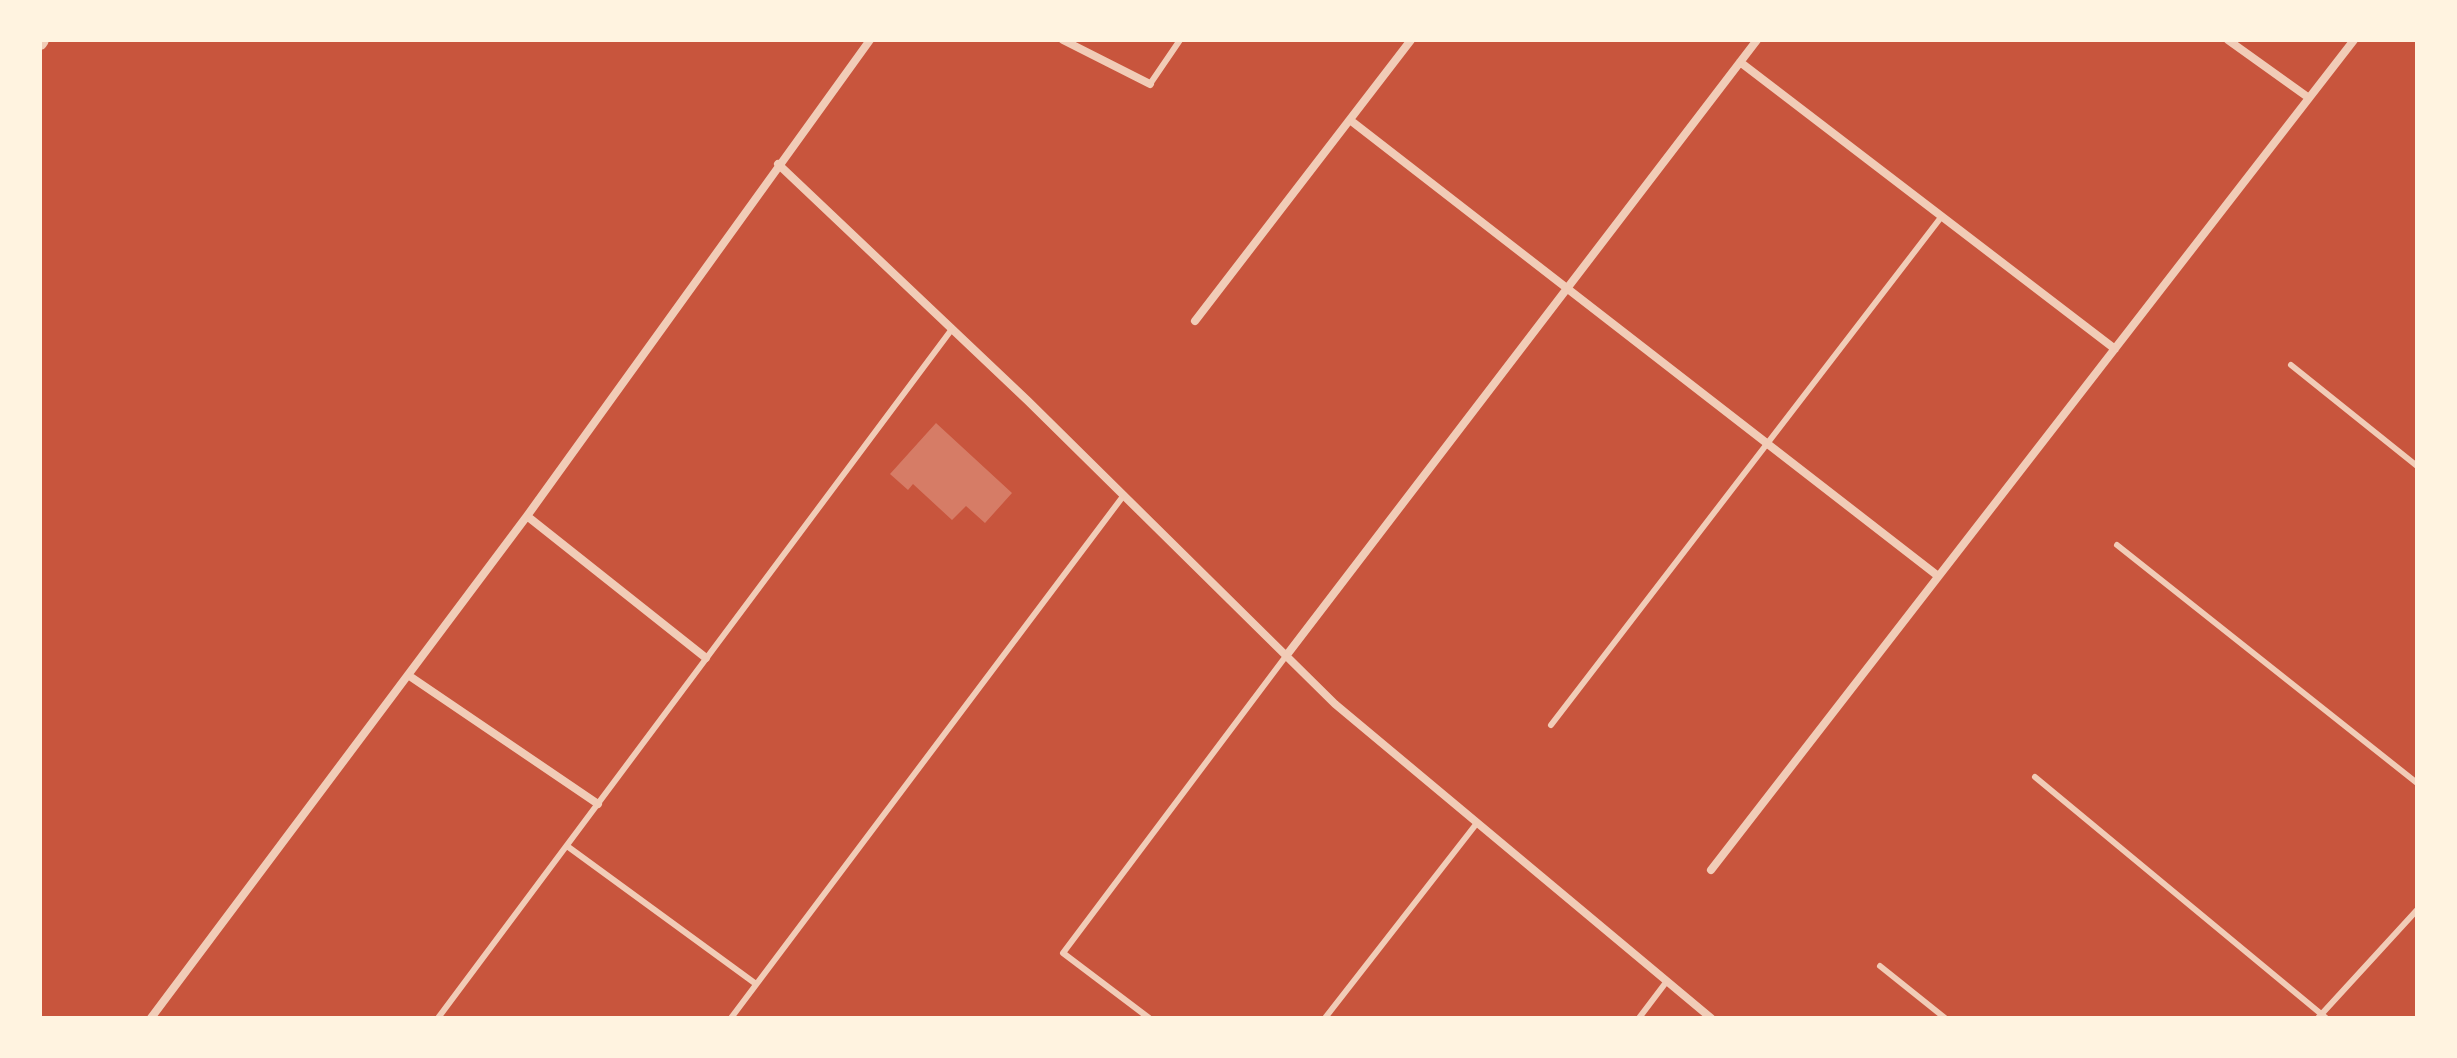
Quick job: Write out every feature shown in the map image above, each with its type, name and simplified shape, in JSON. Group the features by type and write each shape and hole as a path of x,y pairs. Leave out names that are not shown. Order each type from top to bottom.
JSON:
{"street":[{"path":"151,1018 527,516 870,40"},
{"path":"1063,40 1150,84"},
{"path":"1195,321 1411,40"},
{"path":"1286,656 1757,40"},
{"path":"2228,40 2309,98"},
{"path":"1711,870 2354,40"},
{"path":"1740,62 2115,349"},
{"path":"1350,120 1938,576"},
{"path":"778,164 1124,495 1335,704 1711,1018"},
{"path":"527,516 706,658"},
{"path":"408,675 598,804"}],"lane":[{"path":"1150,84 1180,40"},
{"path":"1551,725 1942,216"},
{"path":"438,1018 952,329"},
{"path":"2291,365 2417,466"},
{"path":"731,1018 1124,495"},
{"path":"2117,545 2417,783"},
{"path":"1149,1018 1063,953 1286,656"},
{"path":"2035,777 2322,1017 2417,910"},
{"path":"1325,1018 1477,823"},
{"path":"567,846 756,984"},
{"path":"1880,966 1945,1018"},
{"path":"1639,1018 1667,981"}],"building":[{"path":"936,423 1012,493 985,523 966,506 952,520 913,484 908,490 890,474"}]}
